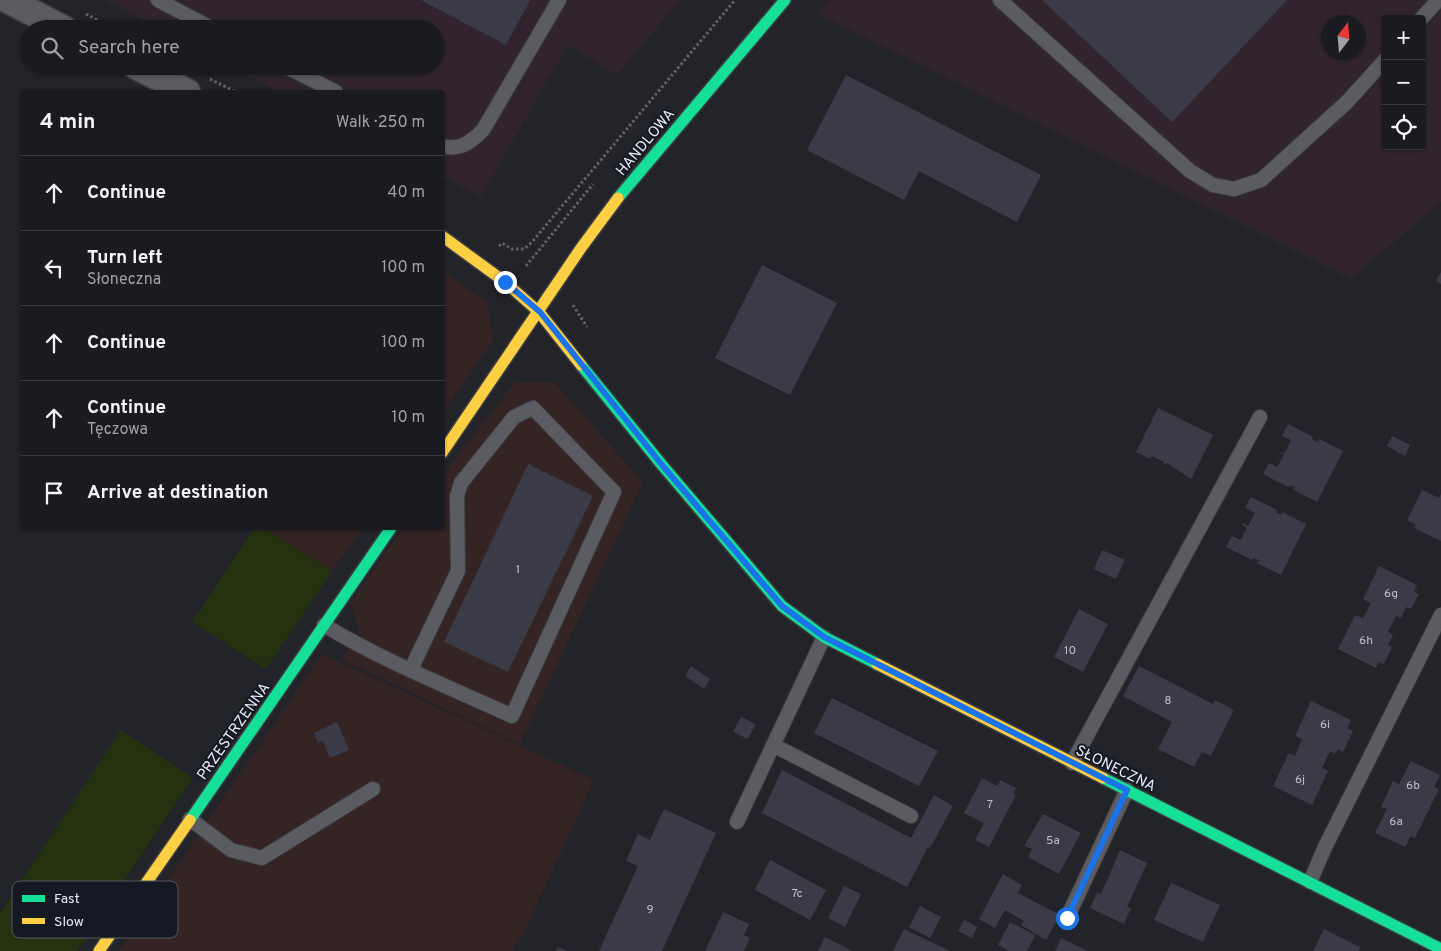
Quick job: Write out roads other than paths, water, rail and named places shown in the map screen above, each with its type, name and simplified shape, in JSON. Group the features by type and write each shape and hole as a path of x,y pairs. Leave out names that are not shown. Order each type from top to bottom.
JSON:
{"street":[{"path":"8,0 47,20"},
{"name":"HANDLOWA","path":"540,312 581,248 627,186 785,0"},
{"path":"154,75 183,90"},
{"name":"SŁONECZNA","path":"445,238 505,282 540,312 662,465 782,606 824,637 1441,948"},
{"path":"445,449 540,312"},
{"name":"PRZESTRZENNA","path":"147,881 390,530"},
{"name":"PRZESTRZENNA","path":"99,951 108,938"}],"lane":[{"path":"158,0 196,20"},
{"path":"445,146 462,147 474,140 483,130 559,0"},
{"path":"1000,0 1190,170 1213,185 1227,188 1234,189 1260,180 1346,102 1381,64"},
{"path":"1425,15 1438,0"},
{"path":"303,75 332,90"},
{"path":"324,625 353,643 512,716 614,492 533,408 514,417 461,483 457,496 458,571 411,669"},
{"path":"1072,763 1260,417"},
{"path":"1310,882 1325,847 1441,615"},
{"path":"737,822 824,637"},
{"path":"773,745 911,816"},
{"path":"190,819 231,850 262,858 373,789"},
{"path":"1067,918 1127,790"}]}
